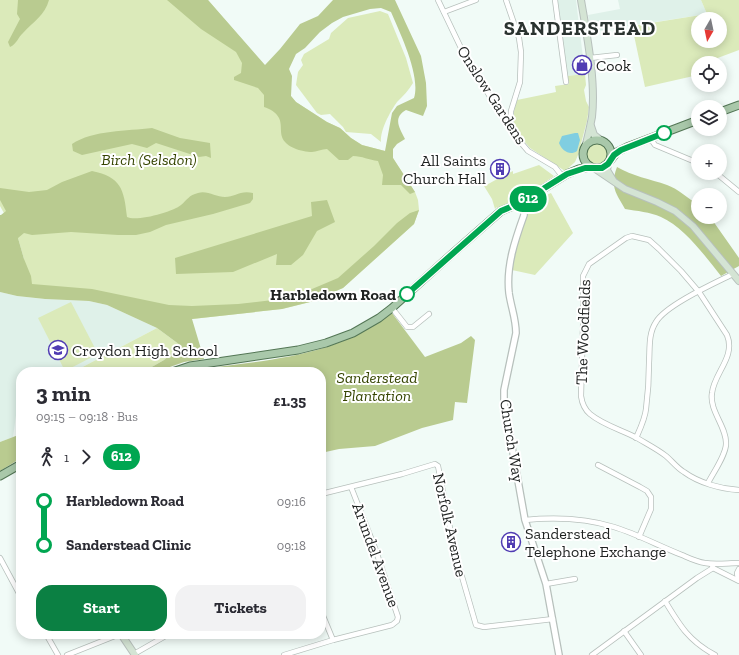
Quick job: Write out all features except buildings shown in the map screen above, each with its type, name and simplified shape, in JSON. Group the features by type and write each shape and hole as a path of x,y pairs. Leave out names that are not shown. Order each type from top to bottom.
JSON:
{"main road":[{"path":"187,367 276,354 326,343 353,333 368,325 392,308 501,211 522,202 564,175 580,162 591,123 593,90 590,58 581,0"},
{"path":"727,109 739,105"},
{"path":"591,123 593,133 609,146 609,163 607,170 614,182"},
{"path":"564,175 579,169 602,168 609,163 618,152 627,147 691,123"},
{"path":"627,147 592,141 585,148 585,160 592,168 625,189 675,211 693,226 739,281"},
{"path":"0,476 16,469"},
{"path":"124,639 135,655"}],"street":[{"name":"Onslow Gardens","path":"438,0 461,48 510,127 528,151 555,167 564,175"},
{"path":"444,12 476,0"},
{"path":"506,0 519,38 521,52 520,82 511,111 510,127"},
{"path":"555,0 566,82"},
{"path":"590,58 617,55"},
{"path":"500,112 511,111"},
{"path":"650,138 655,146 691,161"},
{"path":"724,180 739,192"},
{"name":"Church Way","path":"522,202 524,211 513,247 509,271 509,292 516,325 516,333 504,390 504,402 525,520 546,584 559,655"},
{"name":"The Woodfields","path":"636,438 592,416 582,403 582,282 585,270 589,264 626,238 632,236 649,240 660,249 699,292"},
{"path":"733,274 665,312 656,321 651,331 648,347 649,361 646,411 636,438 665,455 683,472 724,489 739,490"},
{"path":"699,292 730,342 728,354 711,395 726,444 723,455 708,483"},
{"path":"392,308 407,327 410,328 429,314"},
{"name":"Norfolk Avenue","path":"326,493 402,474 432,464 438,466 454,549 476,625 484,627 552,620"},
{"path":"598,465 647,491 651,497 651,509 639,537"},
{"name":"Arundel Avenue","path":"333,640 392,625 397,621 398,617 375,548 351,487"},
{"path":"525,520 559,518 583,520 613,527 712,566 738,580"},
{"path":"0,558 16,588"},
{"path":"592,655 712,566 739,563"},
{"path":"738,580 737,573 739,569"},
{"path":"546,584 575,579"},
{"path":"665,601 681,628 702,648 715,655"},
{"path":"284,655 333,640 326,623"},
{"path":"624,631 641,655"},
{"path":"49,639 58,655"},
{"path":"67,655 107,639"},
{"path":"135,655 161,639"}],"shaded area":[{"path":"556,0 576,0 585,74 567,76"},
{"path":"618,0 701,0 706,12 691,12 691,16 591,32 588,15 620,9"},
{"name":"Croydon High School","path":"0,292 17,296 89,301 107,305 157,328 83,367 16,367 16,415 13,437 0,442"}],"green space":[{"name":"Birch (Selsdon)","path":"0,0 208,0 296,102 327,122 340,128 362,145 385,151 393,158 415,192 418,200 419,210 414,224 343,288 310,302 282,309 192,319 159,325 108,302 23,294 24,259 18,238 0,206"},
{"path":"18,0 49,0 42,14 10,47 8,42 20,19 17,14"},
{"path":"167,0 208,0 265,65 300,24 318,16 333,0 395,0 421,56 426,83 427,106 423,116 406,110 399,116 398,124 405,139 397,144 393,149 393,158 415,192 410,194 401,185 382,185 383,175 378,161 353,156 348,160 339,160 327,149 308,152 299,150 287,144 282,137 278,116 273,111 264,107 264,95 258,88 234,80 234,77 241,73 242,63 236,52 201,29","holes":["381,8 391,12 412,67 415,78 415,89 414,98 397,106 392,113 385,151 362,145 340,128 327,122 296,102 291,96 292,76 289,69 296,54 305,48 320,32 332,23 343,17 370,9"]},
{"path":"701,0 739,0 739,50 723,56 691,56 691,77 645,87 632,26 691,17 691,48 727,48 727,12 706,12"},
{"path":"380,11 388,14 406,58 413,83 408,91 397,102 389,116 382,132 381,142 371,134 346,132 330,114 321,115 317,113 296,85 298,72 303,65 301,60 304,54 329,39 331,33 348,18"},
{"path":"585,74 586,85 584,90 589,107 587,121 575,162 565,171 530,148 514,129 514,111 517,100 556,92 555,86 569,84 567,76"},
{"path":"152,128 180,138 210,143 211,158 206,156 199,157 156,143 147,148 132,144 82,155 73,151 72,144 80,139 90,136 110,132"},
{"path":"597,144 601,145 607,151 607,159 601,165 597,166 593,165 587,159 586,155 587,151 593,145"},
{"path":"539,165 554,176 536,188 531,189 530,192 495,209 492,199 484,186 513,171 513,174"},
{"path":"617,167 635,175 671,187 691,200 691,224 715,224 739,258 739,266 721,276 694,243 670,222 652,214 625,209 615,189 615,174"},
{"path":"92,171 109,177 119,186 124,199 127,217 132,218 154,216 170,211 177,208 192,195 201,192 225,197 248,192 253,193 253,199 250,203 213,214 166,225 150,232 136,235 71,232 32,235 24,233 18,238 31,276 32,284 92,289 169,305 192,306 238,304 273,300 312,289 338,278 397,223 410,213 419,210 414,224 343,288 310,302 282,309 192,319 204,359 184,362 170,367 152,367 164,360 180,345 157,328 107,305 89,301 17,296 0,292 0,215 6,211 0,200 0,188 29,192 47,190 62,182"},
{"path":"551,193 573,233 535,275 512,270 516,248 528,212 527,204"},
{"path":"327,200 335,222 317,231 303,255 291,265 276,265 277,254 233,272 176,274 175,258 312,216 311,202"},
{"path":"71,302 98,354 73,367 63,367 38,318"},
{"name":"Sanderstead Plantation","path":"392,313 425,357 461,343 471,336 475,340 467,403 455,402 453,420 422,428 375,446 339,449 326,452 326,367 217,367 264,361 309,352 331,346 372,326"},
{"path":"157,328 180,345 164,360 152,367 83,367"},
{"path":"16,436 16,461 0,471 0,442"}],"water":[{"path":"578,133 580,140 577,151 572,153 566,152 559,143 562,136"}],"bus line":[{"name":"612","path":"407,294 501,211 522,202 555,180 567,174 579,169 590,167 597,169 602,168 606,166 614,155 621,150 664,133"}],"place":[{"name":"Cook","path":"582,65"},
{"name":"All Saints Church Hall","path":"500,169"},
{"name":"Harbledown Road","path":"407,294"},
{"name":"Croydon High School","path":"58,350"},
{"name":"Sanderstead Telephone Exchange","path":"511,542"}],"district":[{"name":"SANDERSTEAD","path":"580,28"}]}
